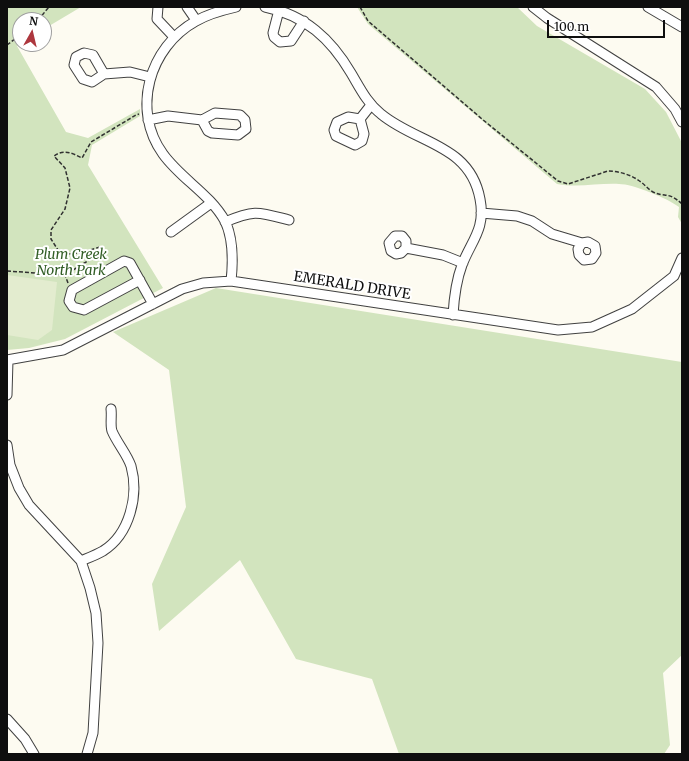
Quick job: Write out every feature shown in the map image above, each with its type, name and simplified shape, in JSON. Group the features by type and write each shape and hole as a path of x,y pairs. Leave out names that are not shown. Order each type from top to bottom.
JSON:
{"street":[{"path":"158,7 157,19 174,37"},
{"path":"187,7 196,20"},
{"path":"231,281 232,270 230,243 225,222 211,203 163,154 152,133 147,117 147,95 150,77 163,50 174,37 196,20 236,7"},
{"path":"266,7 279,10 304,21 317,30 338,51 362,93 371,105 406,131 452,153 472,178 480,199 480,227 463,263 455,294 453,315"},
{"path":"534,7 547,18 656,87 675,109 682,122"},
{"path":"648,7 682,27"},
{"path":"279,10 273,34 274,37 280,42 291,41 304,21"},
{"path":"104,74 130,72 150,77"},
{"path":"360,119 371,105"},
{"path":"147,117 168,116 202,120"},
{"path":"171,232 211,203"},
{"path":"225,222 242,214 258,212 289,220"},
{"path":"481,213 517,216 532,221 552,234 582,243"},
{"path":"406,248 443,255 463,263"},
{"name":"EMERALD DRIVE","path":"7,360 63,350 182,289 203,283 231,281 558,330 592,327 632,309 678,278 682,258"},
{"path":"140,280 84,310 73,307 69,301 69,296 72,290 124,261 130,263 140,280 153,304"},
{"path":"7,360 7,395"},
{"path":"81,561 104,550 119,535 128,520 133,502 134,485 130,466 112,429 111,409"},
{"path":"7,445 10,465 19,488 29,505 81,561 90,588 94,607 98,643 92,733 87,754"},
{"path":"7,719 25,739 34,754"}],"path":[{"path":"360,7 368,21 482,119 558,181 568,184 608,171 614,171 632,176 654,192 672,196 682,204 682,222"},
{"path":"7,271 65,275 104,251 100,247 80,253 66,254 58,250 51,239 51,230 65,209 70,188 65,168 54,156 61,152 72,153 82,158 91,142 136,115 147,117"},
{"path":"65,275 69,284"}],"green space":[{"name":"Plum Creek North Park","path":"7,7 81,7 52,24 52,12 12,12 12,52 20,52 66,132 88,138 140,109 140,116 92,145 88,165 163,288 65,339 29,348 7,350"},
{"path":"357,7 517,7 537,26 645,89 666,112 682,143 682,224 678,217 679,207 650,192 633,186 619,184 573,186 557,184 368,24"},
{"path":"7,275 57,282 52,330 38,340 7,335"},
{"path":"216,288 682,362 682,655 663,673 670,745 664,754 399,754 372,679 296,659 240,560 159,631 152,584 186,507 169,370 113,332"}]}
